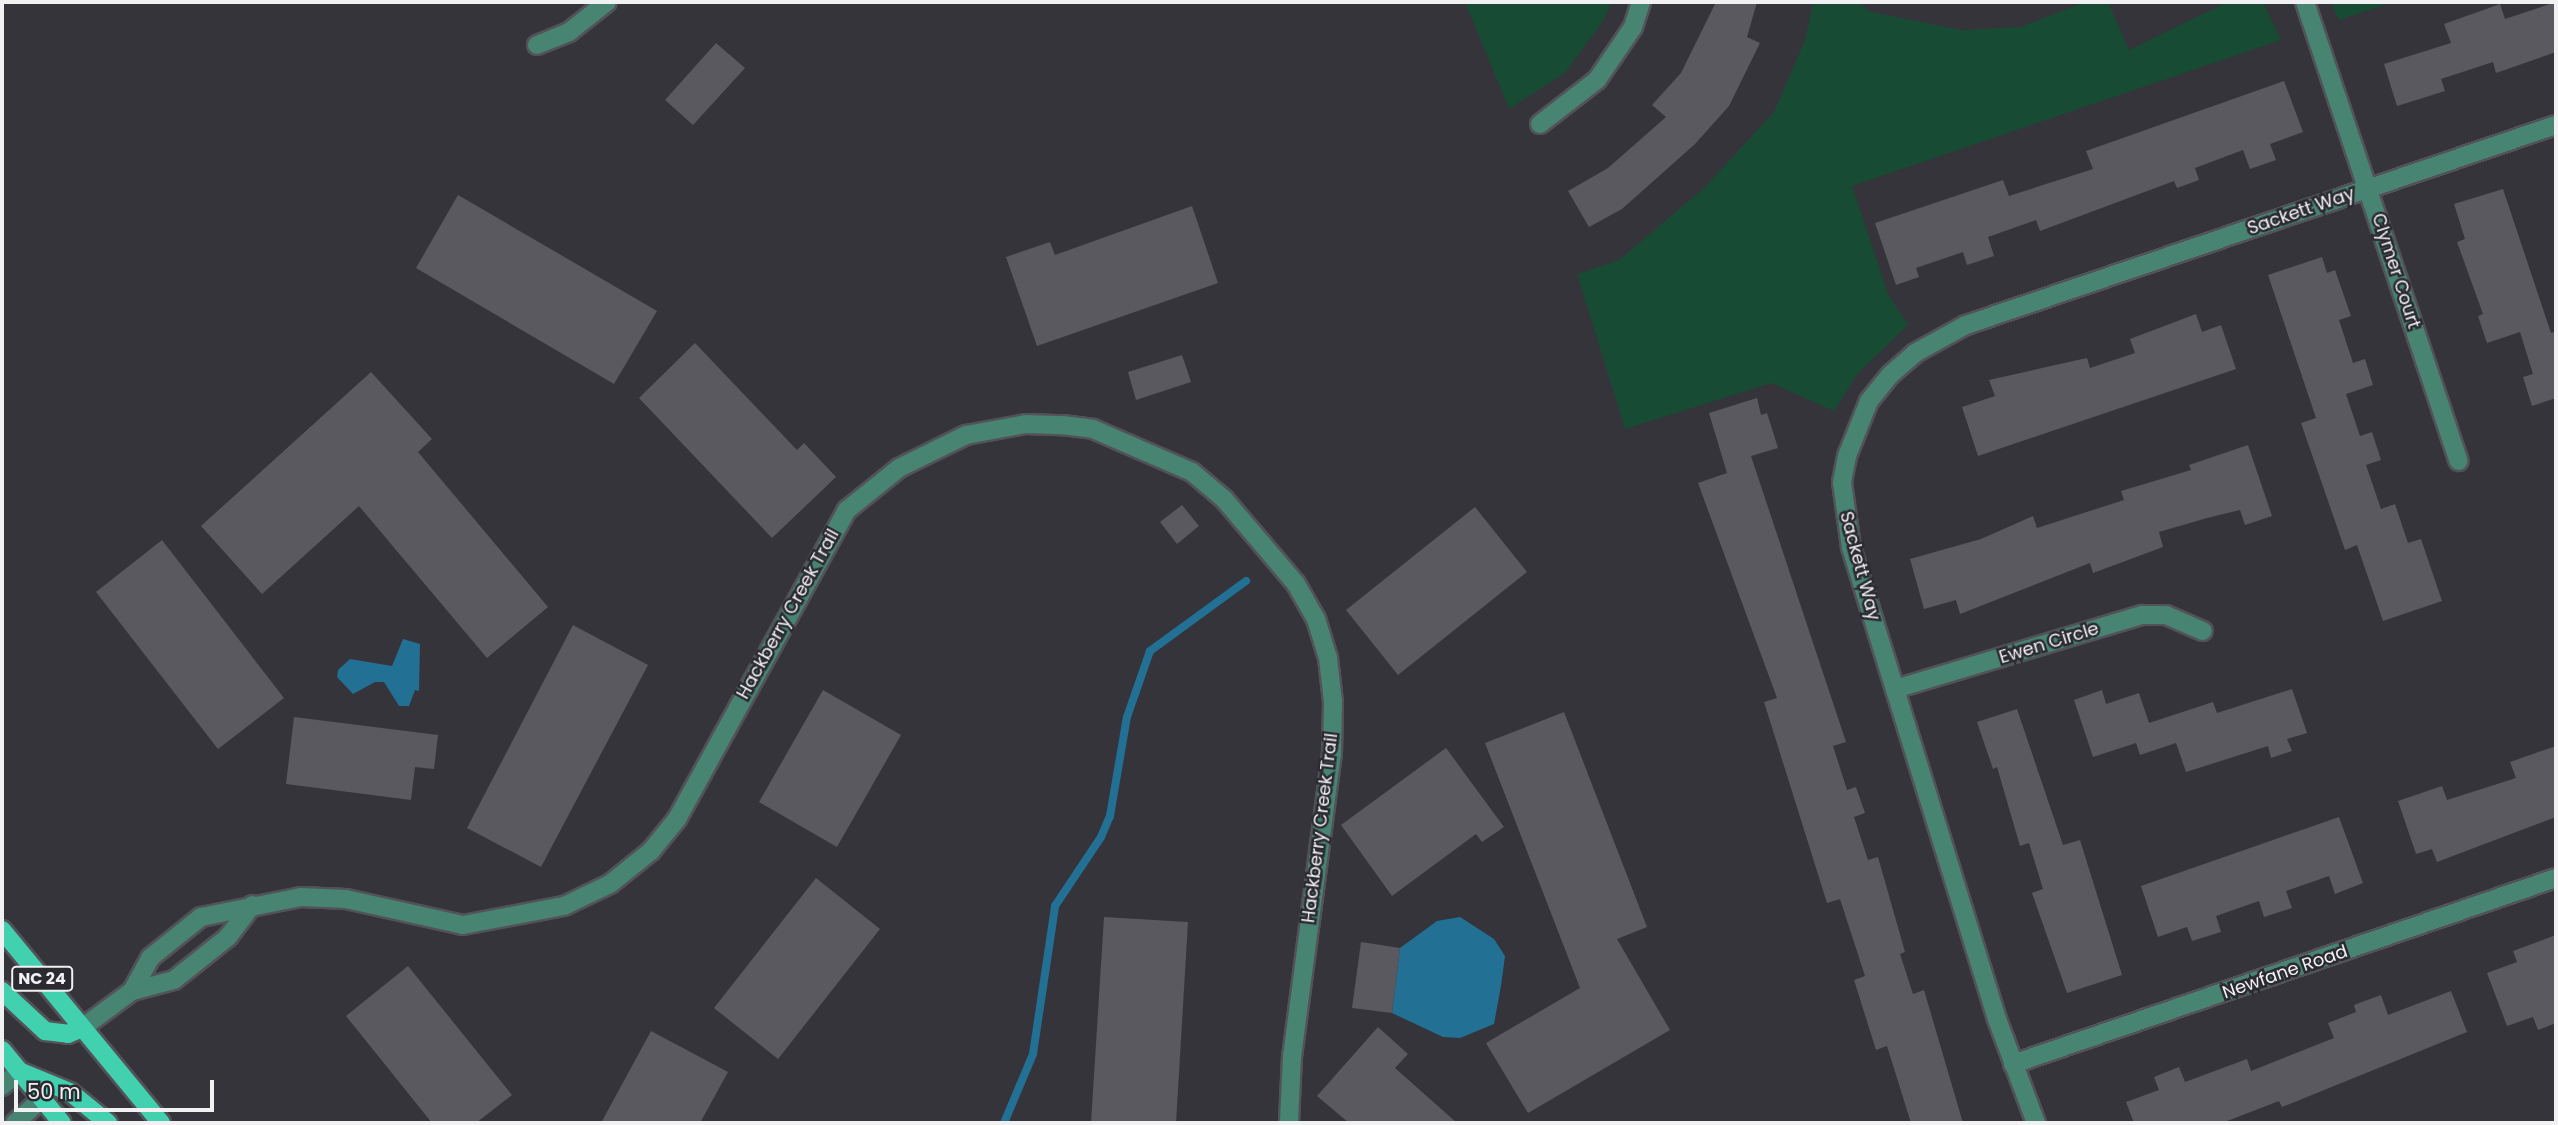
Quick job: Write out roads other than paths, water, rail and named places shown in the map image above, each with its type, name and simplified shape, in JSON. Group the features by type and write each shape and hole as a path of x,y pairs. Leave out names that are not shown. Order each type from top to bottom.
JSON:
{"main road":[{"name":"NC 24","path":"2,930 161,1123"},
{"path":"2,991 46,1031 68,1034 82,1028"},
{"path":"2,1049 62,1123"},
{"path":"19,1070 70,1092 108,1123"}],"street":[{"path":"537,45 569,32 607,2"},
{"path":"1540,124 1597,80 1633,26 1641,2"},
{"name":"Clymer Court","path":"2305,2 2459,461"},
{"name":"Sackett Way","path":"2036,1123 2012,1064 1851,547 1842,482 1856,428 1890,375 1915,353 1966,325 2556,125"},
{"name":"Hackberry Creek Trail","path":"132,991 150,958 191,923 252,905 301,897 346,899 463,925 564,906 610,884 651,850 677,819 825,542 846,510 872,486 932,449 966,435 1026,424 1093,429 1192,472 1224,499 1296,584 1316,619 1328,658 1332,753 1292,1056 1289,1123"},
{"name":"Ewen Circle","path":"1895,689 2142,615 2166,615 2203,631"},
{"name":"Newfane Road","path":"2012,1064 2556,878"},
{"name":"Hackberry Creek Trail","path":"82,1028 132,991 174,980 228,937 252,905"},
{"path":"2,1086 19,1070"},
{"path":"15,1123 42,1099"}],"water":[{"path":"403,639 420,644 419,691 415,690 409,706 399,706 384,682 375,682 353,694 337,677 338,670 350,659 392,666"},
{"path":"1460,917 1494,939 1505,956 1501,986 1494,1024 1460,1038 1443,1037 1392,1013 1400,948 1437,921"}],"waterway":[{"path":"1004,1123 1033,1054 1055,906 1101,837 1110,816 1127,717 1150,651 1246,581"}]}
